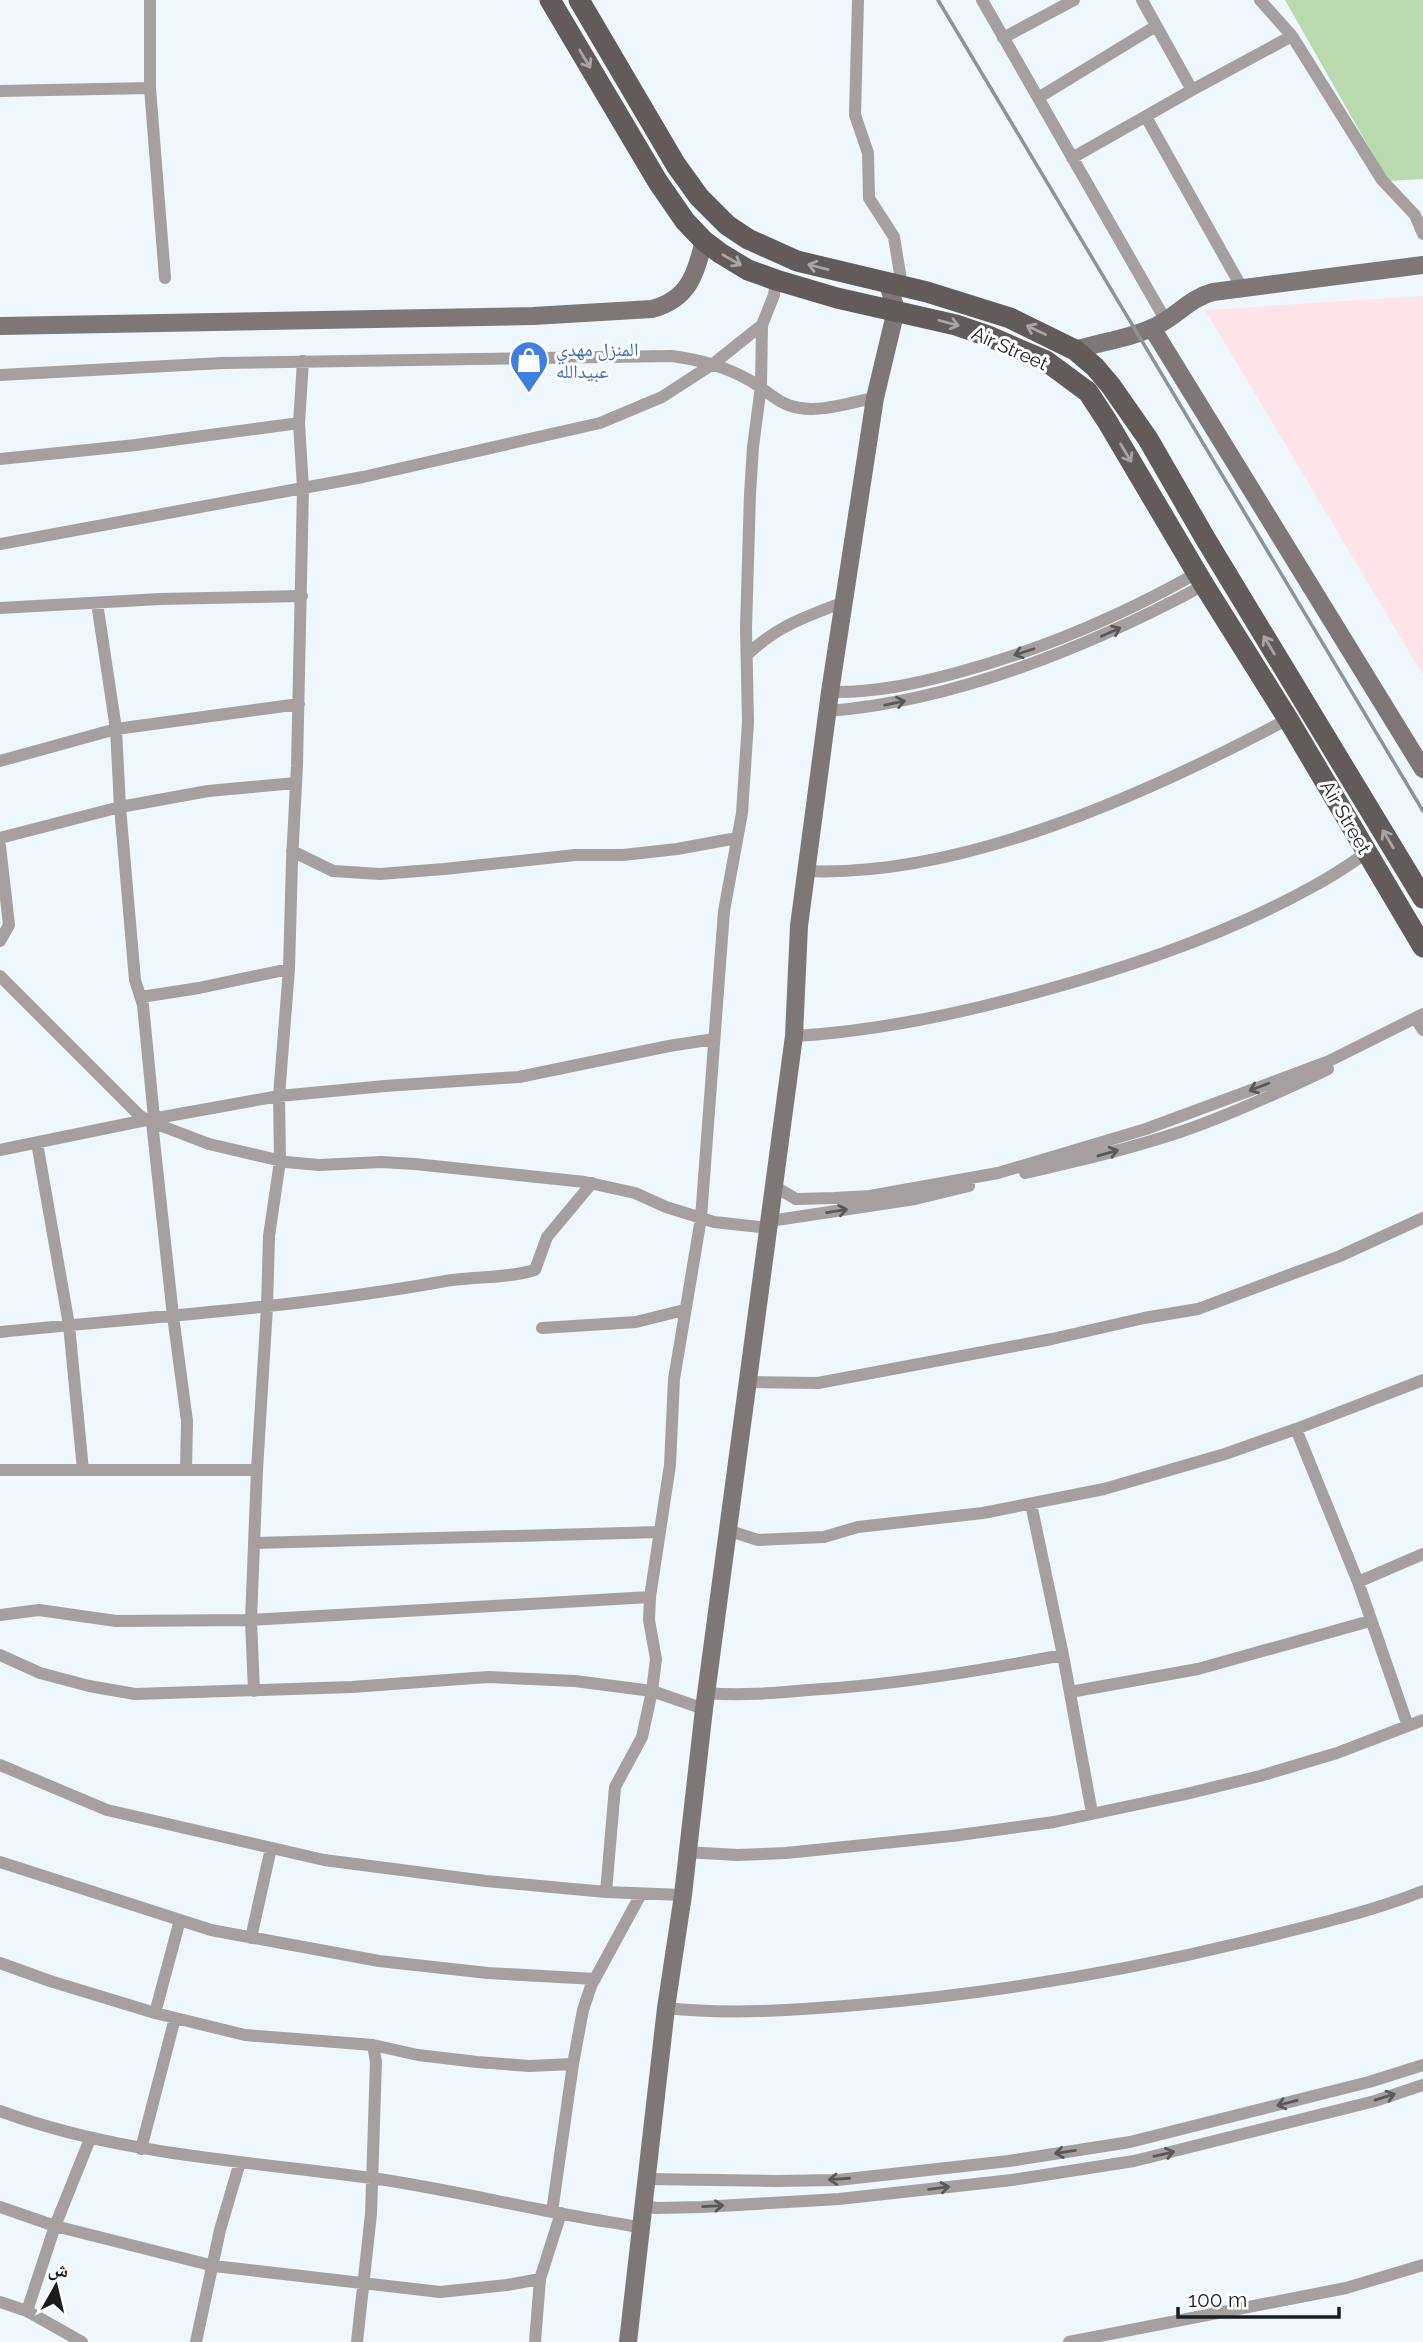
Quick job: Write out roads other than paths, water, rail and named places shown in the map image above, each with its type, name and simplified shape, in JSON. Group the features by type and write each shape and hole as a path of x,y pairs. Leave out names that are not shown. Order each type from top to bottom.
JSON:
{"main road":[{"name":"Air Street","path":"550,0 658,182 685,221 704,241 748,270 776,281 836,298 957,325 1009,344 1046,361 1088,392 1288,719 1423,947"},
{"name":"Air Street","path":"579,0 676,165 710,210 748,239 774,253 820,267 960,301 1010,318 1075,349 1096,367 1148,439 1423,898"}],"street":[{"path":"150,0 150,88 165,278"},
{"path":"628,2342 666,2008 683,1895 793,1036 799,926 806,871 874,398 896,310 894,236 869,198 867,153 855,115 858,0"},
{"path":"982,0 1072,158 1159,324 1423,769"},
{"path":"1003,38 1074,0"},
{"path":"1142,0 1192,90"},
{"path":"1260,0 1292,36 1382,180 1415,215 1423,234"},
{"path":"1038,98 1156,26"},
{"path":"1072,158 1292,36"},
{"path":"0,91 150,88"},
{"path":"1146,117 1242,288"},
{"path":"0,326 520,316 652,309 666,305 681,295 690,284 696,273 704,241"},
{"path":"1075,349 1159,324 1201,295 1423,265"},
{"path":"606,1892 615,1787 642,1737 656,1659 649,1620 650,1597 670,1465 674,1379 701,1218 724,911 742,813 748,722 747,655 753,447 761,386 762,325 774,295 776,281"},
{"path":"0,544 363,477 600,423 662,397 713,364 762,325"},
{"path":"0,375 174,364 635,355 672,356 713,364 761,386 772,397 786,405 801,408 874,398"},
{"path":"254,1691 251,1620 257,1470 270,1236 280,1161 279,1096 289,969 299,704 303,488 299,423 303,361"},
{"path":"0,459 299,423"},
{"path":"830,692 862,692 899,686 976,667 1030,650 1200,579"},
{"path":"828,711 884,705 980,680 1082,644 1153,612 1200,579"},
{"path":"0,608 302,596"},
{"path":"747,655 764,639 788,623 844,602"},
{"path":"97,603 116,729 135,979 141,997 151,1120 187,1422 186,1470"},
{"path":"0,761 116,729 299,704"},
{"path":"806,871 846,872 897,866 1026,834 1157,784 1288,719"},
{"path":"0,838 120,807 208,792 296,783"},
{"path":"292,851 333,871 380,874 575,855 623,855 737,838"},
{"path":"0,846 9,925 0,941"},
{"path":"793,1036 841,1034 954,1014 1110,972 1249,918 1313,887 1367,853"},
{"path":"141,997 199,989 289,969"},
{"path":"0,976 89,1066 151,1120 209,1144 280,1161 319,1165 381,1162 415,1164 592,1183 635,1193 666,1207 701,1218 739,1226 769,1225 915,1199 1099,1156 1181,1131 1305,1080 1398,1035 1416,1018"},
{"path":"774,1186 796,1199 870,1196 998,1173 1146,1129 1327,1062 1416,1018"},
{"path":"1416,1018 1423,1030"},
{"path":"0,1150 279,1096 519,1077 669,1046 714,1040"},
{"path":"37,1143 69,1325 83,1470"},
{"path":"0,1332 267,1307 385,1292 457,1279 523,1274 535,1270 547,1237 592,1183"},
{"path":"749,1382 818,1384 1198,1309 1340,1256 1423,1218"},
{"path":"542,1328 636,1322 684,1310"},
{"path":"730,1531 758,1540 824,1537 858,1527 924,1521 1104,1489 1225,1454 1423,1380"},
{"path":"1296,1429 1358,1583 1408,1726"},
{"path":"0,1469 257,1470"},
{"path":"1031,1504 1063,1655 1092,1813"},
{"path":"255,1544 660,1532"},
{"path":"1358,1583 1423,1554"},
{"path":"0,1615 39,1610 116,1621 251,1620 650,1597"},
{"path":"1070,1692 1198,1669 1370,1621"},
{"path":"0,1656 40,1673 89,1686 135,1694 352,1687 488,1677 575,1681 706,1701 723,1694 865,1686 951,1675 1063,1655"},
{"path":"687,1852 737,1855 786,1853 952,1836 1054,1822 1260,1776 1337,1753 1423,1720"},
{"path":"0,1765 107,1810 324,1860 486,1881 606,1892 683,1895"},
{"path":"251,1937 271,1848"},
{"path":"0,1862 211,1930 379,1961 488,1973 596,1979"},
{"path":"666,2008 716,2011 796,2010 952,1997 1021,1987 1154,1963 1235,1944 1423,1891"},
{"path":"535,2342 540,2279 556,2212 573,2064 583,2010 596,1979 641,1894"},
{"path":"155,2013 180,1920"},
{"path":"0,1963 155,2013 245,2035 373,2045 418,2055 477,2062 529,2066 573,2064"},
{"path":"141,2148 175,2018"},
{"path":"357,2342 373,2178 376,2062 373,2045"},
{"path":"648,2179 838,2180 1009,2161 1130,2142 1369,2082 1423,2065"},
{"path":"645,2206 702,2207 839,2199 1012,2180 1134,2161 1375,2101 1423,2085"},
{"path":"0,2111 90,2139 207,2159 373,2178 458,2191 643,2228"},
{"path":"27,2311 55,2226 90,2139"},
{"path":"196,2342 220,2230 240,2162"},
{"path":"0,2207 55,2226 214,2266 440,2292 540,2279"},
{"path":"1069,2342 1346,2288 1423,2265"},
{"path":"0,2302 27,2311 82,2342"}],"railway":[{"path":"938,0 1423,811"}],"place":[{"name":"المنزل مهدي عبيدالله","path":"529,394"}]}
